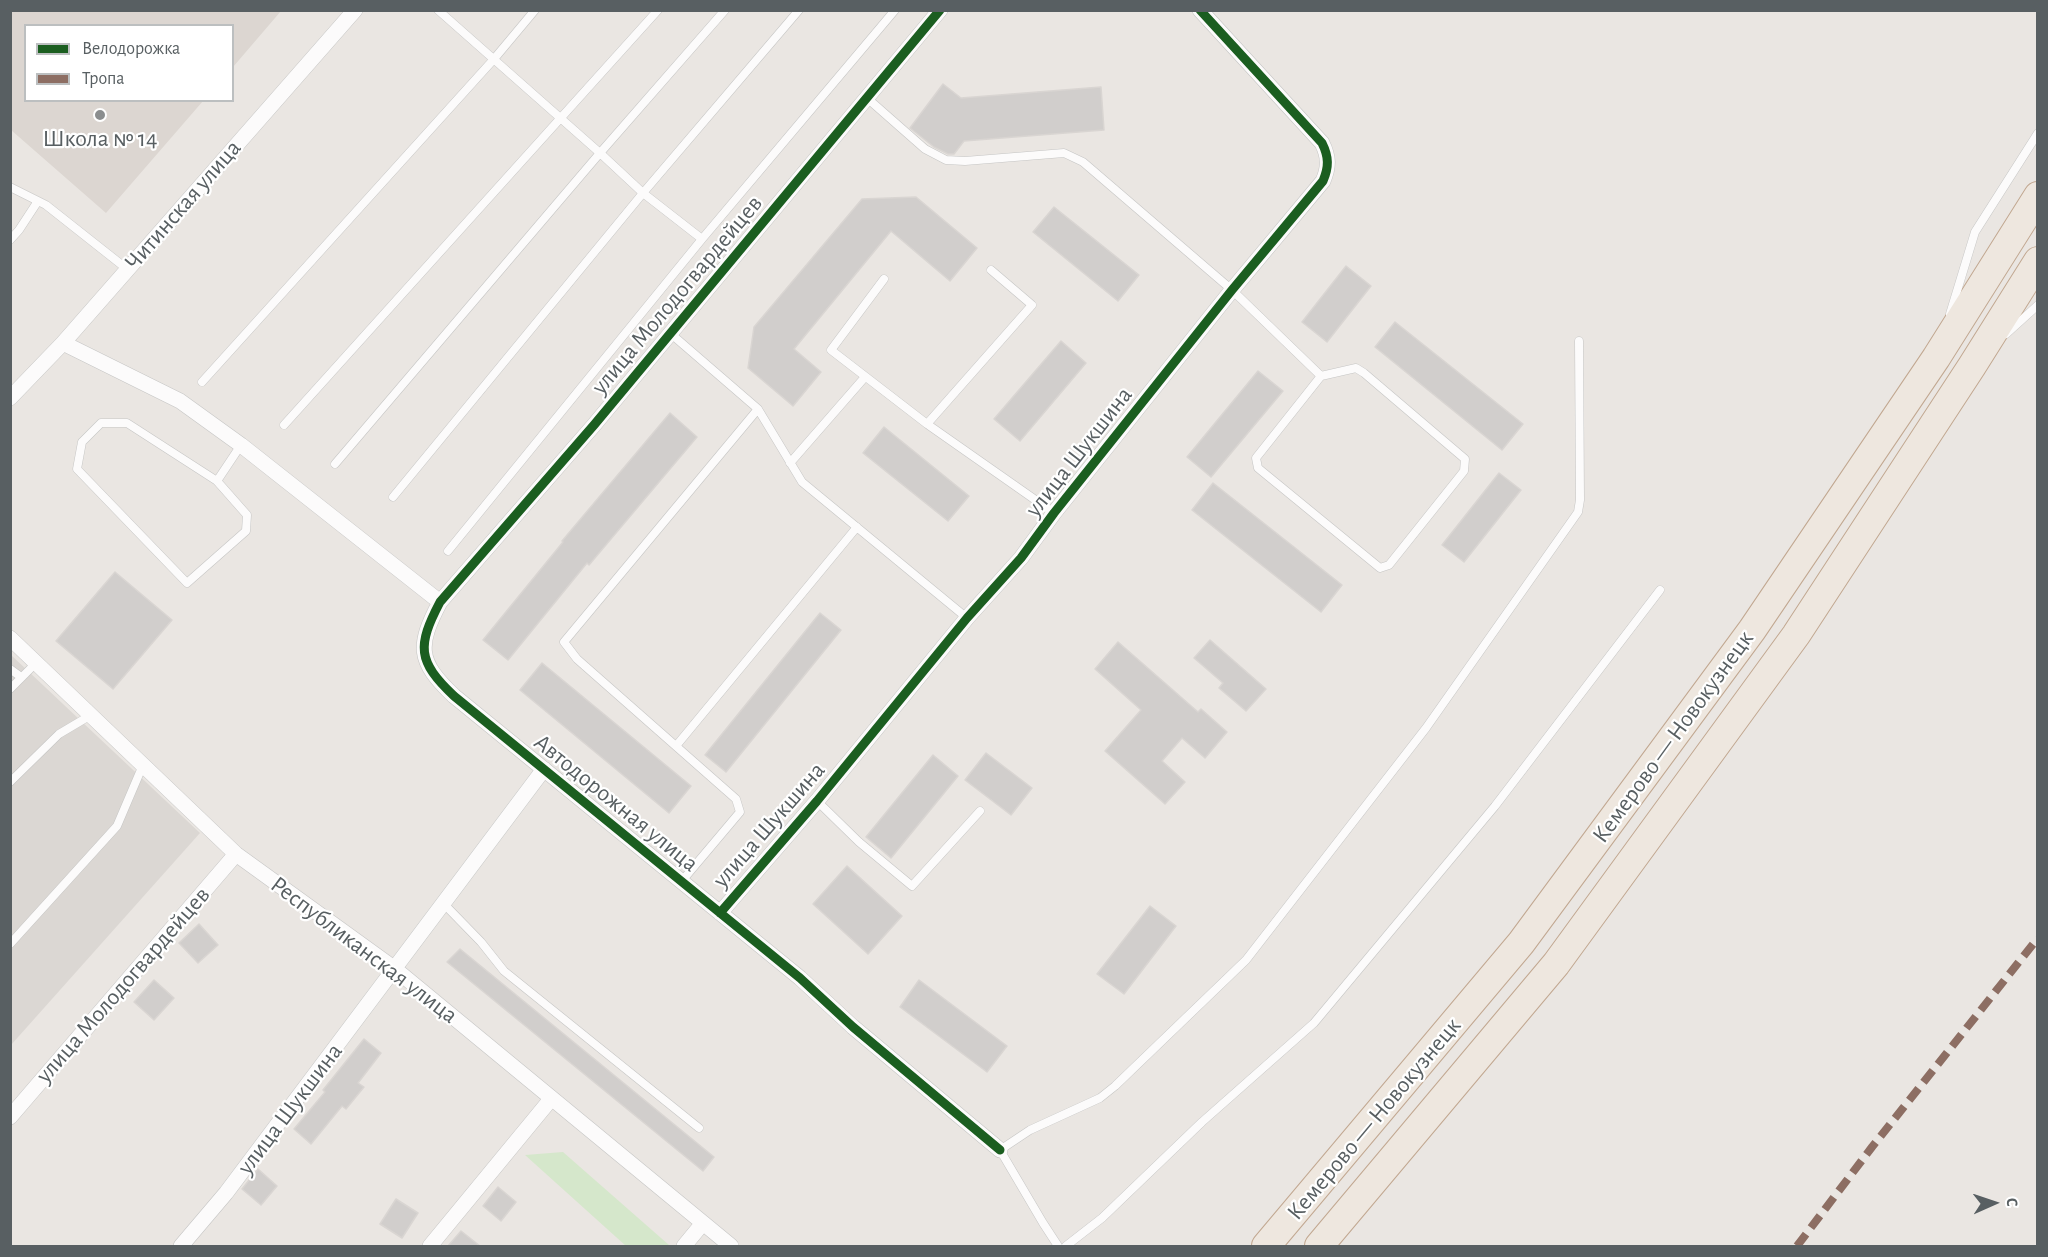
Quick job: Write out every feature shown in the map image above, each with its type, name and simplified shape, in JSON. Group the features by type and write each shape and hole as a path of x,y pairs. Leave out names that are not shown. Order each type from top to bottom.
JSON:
{"highway":[{"name":"Кемерово — Новокузнецк","path":"1266,1246 1521,943 1752,630 1936,358 2037,196"},
{"name":"Кемерово — Новокузнецк","path":"1319,1246 1556,963 1796,635 1972,366 2037,261"}],"street":[{"name":"Читинская улица","path":"10,398 63,343 355,10"},
{"name":"улица Молодогвардейцев","path":"440,602 594,425 940,10"},
{"name":"улица Шукшина","path":"720,913 817,801 967,618 1021,558 1054,513 1232,290 1323,181 1327,171 1328,154 1322,143 1200,10"},
{"path":"63,343 180,401 241,445 440,602"},
{"name":"Автодорожная улица","path":"440,602 428,625 424,641 429,668 435,678 800,978 853,1027 1000,1150"},
{"name":"Республиканская улица","path":"10,638 236,854 396,969 731,1246"},
{"name":"улица Шукшина","path":"181,1246 226,1193 544,769"},
{"name":"улица Молодогвардейцев","path":"10,1117 236,854"},
{"path":"430,1246 551,1099"},
{"path":"684,1246 703,1223"}],"lane":[{"path":"438,10 643,193 702,239"},
{"path":"202,382 494,59 535,10"},
{"path":"284,425 658,10"},
{"path":"335,464 725,10"},
{"path":"393,497 643,193 799,10"},
{"path":"448,551 702,239 895,10"},
{"path":"867,98 925,149 946,159 965,161 1064,153 1083,162 1232,290 1321,376"},
{"path":"1936,358 1975,232 2037,133"},
{"path":"10,187 46,204 128,269"},
{"path":"10,240 38,201"},
{"path":"927,424 1032,305 991,270"},
{"path":"884,279 831,350 927,424 1054,513"},
{"path":"1972,366 2037,304"},
{"path":"670,333 758,409 802,482 967,618"},
{"path":"1058,1246 1042,1223 1000,1150 1030,1130 1101,1098 1246,960 1426,728 1578,512 1580,500 1579,341"},
{"path":"1356,368 1465,459 1464,471 1389,565 1380,568 1258,468 1256,458 1321,376 1356,368"},
{"path":"790,463 865,376"},
{"path":"681,882 740,812 736,798 577,659 564,642 758,409"},
{"path":"101,423 128,423 217,481 248,515 246,531 187,583 77,469 82,442 101,423"},
{"path":"217,481 241,445"},
{"path":"676,746 857,528"},
{"path":"1066,1246 1102,1218 1202,1122 1314,1023 1495,806 1660,590"},
{"path":"10,689 37,662"},
{"path":"10,669 21,677"},
{"path":"10,782 59,734 91,715"},
{"path":"10,944 117,826 143,765"},
{"path":"817,801 859,842 912,886 980,811"},
{"path":"444,904 481,942 504,970 699,1128"}],"shaded area":[{"name":"Школа № 14","path":"11,10 281,10 234,66 234,24 24,24 24,102 202,102 106,213 11,130"},
{"path":"11,655 200,833 11,1045"}],"green space":[{"path":"563,1152 669,1245 626,1246 525,1155"}],"building":[{"path":"943,84 961,98 1101,87 1104,130 964,141 954,154 948,154 934,147 910,128"},
{"path":"916,197 977,248 950,281 891,231 794,349 821,372 793,406 748,368 754,327 862,199"},
{"path":"1054,207 1139,275 1118,301 1033,232"},
{"path":"1346,266 1371,286 1327,342 1302,322"},
{"path":"1395,322 1523,424 1502,450 1375,347"},
{"path":"1061,341 1086,363 1020,441 994,419"},
{"path":"1258,371 1283,391 1211,477 1187,457"},
{"path":"670,413 697,437 589,565 587,563 508,660 483,640 562,541"},
{"path":"884,427 969,496 948,521 863,453"},
{"path":"1499,473 1521,490 1464,562 1442,545"},
{"path":"1213,483 1342,585 1321,612 1192,510"},
{"path":"115,572 172,620 113,689 56,641"},
{"path":"820,613 841,630 726,772 705,755"},
{"path":"1210,640 1266,689 1246,711 1219,688 1223,683 1194,658"},
{"path":"1118,642 1198,712 1201,709 1227,732 1205,758 1182,738 1162,761 1185,782 1165,804 1105,751 1141,710 1095,669"},
{"path":"542,663 691,786 669,813 520,690"},
{"path":"986,753 1032,788 1011,815 965,780"},
{"path":"933,755 958,776 891,858 866,837"},
{"path":"847,866 902,916 868,954 813,904"},
{"path":"1150,906 1176,926 1124,994 1097,974"},
{"path":"199,924 218,945 198,963 179,943"},
{"path":"460,949 714,1157 703,1171 447,962"},
{"path":"154,980 174,998 154,1020 134,1002"},
{"path":"919,980 1007,1046 987,1072 900,1007"},
{"path":"364,1039 381,1053 358,1083 364,1087 346,1109 342,1106 311,1144 294,1129"},
{"path":"258,1169 277,1186 261,1205 242,1189"},
{"path":"498,1187 516,1202 501,1221 483,1206"},
{"path":"396,1199 418,1213 402,1238 380,1224"},
{"path":"461,1231 480,1246 448,1246"}],"marked path":[{"path":"1797,1246 1872,1147 2038,938"}],"cycle path":[{"path":"940,10 594,425 440,602 427,630 424,652 433,673 454,696 800,978 853,1027 1000,1150"},
{"path":"720,913 817,801 967,618 1021,558 1054,513 1232,290 1323,181 1327,162 1322,143 1200,10"}],"place":[{"name":"Школа № 14","path":"100,115"}]}
